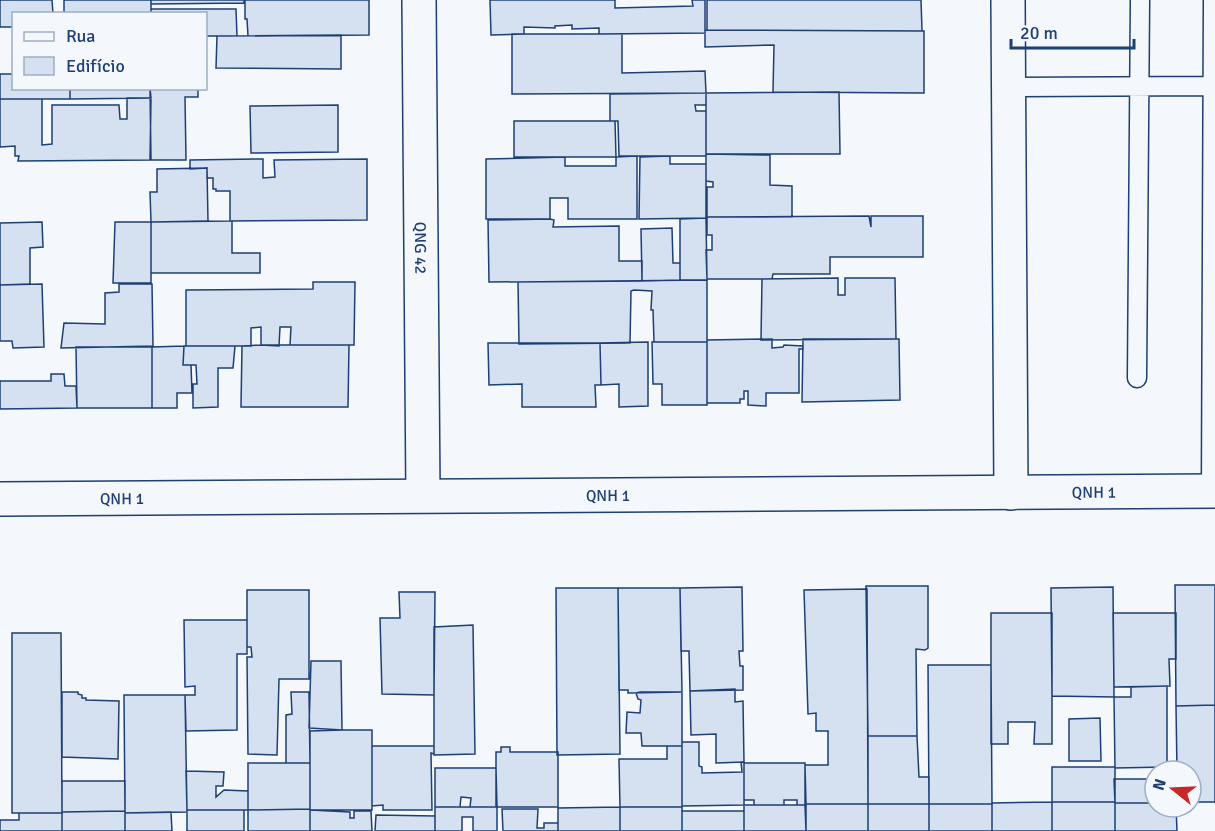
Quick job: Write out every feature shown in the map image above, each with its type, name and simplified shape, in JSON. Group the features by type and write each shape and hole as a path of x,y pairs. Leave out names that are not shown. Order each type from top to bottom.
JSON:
{"street":[{"name":"QNG 42","path":"419,0 423,495"},
{"path":"1008,0 1011,493"},
{"name":"QNH 1","path":"0,499 1213,491"}],"lane":[{"path":"1137,378 1140,0"},
{"path":"1213,491 1214,0"},
{"path":"1008,87 1213,86"}],"building":[{"path":"0,0 52,0 53,12 12,12 12,27 0,27"},
{"path":"64,0 151,0 151,12 64,12"},
{"path":"151,0 244,0 244,3 151,4"},
{"path":"245,0 369,0 369,35 248,36"},
{"path":"490,0 615,0 615,8 693,6 692,0 705,0 705,33 599,34 599,28 572,29 572,25 555,26 555,28 524,27 524,34 491,35"},
{"path":"707,0 921,0 922,31 707,30"},
{"path":"151,9 236,9 237,36 207,36 207,12 151,12"},
{"path":"705,30 924,31 924,93 773,92 774,45 705,47"},
{"path":"512,34 622,34 622,73 705,71 706,93 512,94"},
{"path":"341,35 341,69 216,68 217,36"},
{"path":"0,74 12,74 12,90 70,90 70,99 0,99"},
{"path":"70,90 150,90 151,98 70,99"},
{"path":"150,90 198,90 198,97 185,97 186,160 151,160"},
{"path":"839,92 840,154 706,154 706,93"},
{"path":"706,93 706,105 695,105 696,111 706,111 706,156 619,156 618,121 610,121 610,94"},
{"path":"127,98 151,98 150,160 18,161 19,156 15,156 15,146 0,147 0,99 42,99 42,145 52,144 52,105 119,105 120,119 127,119"},
{"path":"338,105 338,152 251,153 250,106"},
{"path":"514,121 615,121 616,157 514,157"},
{"path":"706,154 770,155 770,185 792,186 792,217 707,217 707,187 713,187 713,182 706,181"},
{"path":"637,156 637,219 568,219 568,198 550,198 550,219 486,219 486,159 565,157 565,166 616,166 616,157"},
{"path":"670,156 670,164 706,164 706,218 639,219 640,157"},
{"path":"263,159 263,178 275,177 274,160 367,159 367,220 230,221 230,191 213,189 213,178 207,178 207,168 190,169 190,160"},
{"path":"207,168 208,221 151,222 150,192 157,192 157,169"},
{"path":"869,216 871,227 871,216 923,216 923,257 830,257 830,274 773,274 772,279 707,279 706,250 712,250 712,235 707,235 707,217"},
{"path":"706,218 707,280 680,280 680,219"},
{"path":"550,219 554,220 553,227 619,226 619,261 642,261 642,281 489,282 488,220"},
{"path":"232,221 232,253 260,253 260,273 151,273 151,222"},
{"path":"42,222 43,247 30,248 30,284 0,285 0,223"},
{"path":"115,222 151,222 151,283 113,283"},
{"path":"672,228 673,263 680,263 680,280 642,281 641,229"},
{"path":"838,278 838,295 845,295 845,278 895,278 896,339 761,340 762,279"},
{"path":"707,280 707,342 654,342 652,291 634,290 631,291 630,343 519,344 518,282"},
{"path":"313,282 355,282 354,345 290,345 291,327 280,327 279,346 261,345 261,327 251,328 251,346 186,346 186,290 313,289"},
{"path":"42,284 44,347 13,348 12,341 0,341 0,285"},
{"path":"119,284 152,284 153,346 61,348 64,323 105,324 105,293 119,292"},
{"path":"772,339 772,348 784,345 803,346 803,349 799,349 799,393 766,393 766,406 748,405 748,391 744,391 744,399 740,399 740,403 707,403 707,340"},
{"path":"803,339 899,339 900,400 802,402"},
{"path":"648,342 648,406 619,407 619,384 601,385 600,343"},
{"path":"652,342 707,342 707,405 662,405 662,384 653,384"},
{"path":"488,343 600,343 601,385 595,385 596,407 522,407 522,384 489,385"},
{"path":"349,345 348,407 241,407 242,346"},
{"path":"184,346 183,365 191,365 192,393 177,393 177,408 152,408 152,347"},
{"path":"184,346 235,346 233,368 218,368 218,407 193,408 193,384 197,384 196,365 183,365"},
{"path":"76,347 152,347 152,408 77,408"},
{"path":"51,374 64,374 65,386 76,386 77,408 0,409 0,381 51,381"},
{"path":"1175,585 1215,585 1215,705 1176,706"},
{"path":"866,586 928,586 928,648 916,649 917,736 868,736"},
{"path":"742,587 743,651 739,651 740,666 743,666 743,690 690,691 689,651 681,651 680,588"},
{"path":"1113,587 1114,697 1052,696 1051,588"},
{"path":"556,588 618,588 620,754 557,755"},
{"path":"618,588 680,588 682,692 628,693 628,690 619,690"},
{"path":"867,589 868,804 806,804 805,765 828,765 828,731 816,731 816,713 808,714 804,590"},
{"path":"247,590 309,590 309,679 279,679 277,755 248,754 247,657 252,657 251,647 247,647"},
{"path":"399,592 435,592 434,695 382,694 380,618 400,618"},
{"path":"991,613 1052,613 1052,744 1034,744 1035,722 1008,722 1008,744 991,744"},
{"path":"1113,613 1176,613 1176,659 1169,659 1170,686 1114,687"},
{"path":"184,620 247,620 247,654 237,654 237,730 186,731 185,695 195,695 195,686 185,687"},
{"path":"473,625 475,754 434,755 434,627"},
{"path":"12,633 61,633 62,813 12,813"},
{"path":"311,661 341,661 342,730 309,728"},
{"path":"928,665 991,665 992,804 929,804"},
{"path":"1167,686 1167,759 1143,759 1143,767 1115,768 1114,697 1131,697 1131,687"},
{"path":"735,689 735,702 743,701 744,762 716,763 716,734 691,735 690,691"},
{"path":"62,692 78,692 86,700 119,701 118,759 62,757"},
{"path":"291,692 309,692 310,763 286,763 286,715 292,714"},
{"path":"682,692 682,746 642,746 641,733 626,733 627,712 640,713 641,700 638,699 636,693"},
{"path":"124,695 185,695 187,812 125,813"},
{"path":"1215,705 1215,802 1203,802 1203,759 1177,759 1176,706"},
{"path":"1100,718 1101,761 1069,761 1069,719"},
{"path":"372,730 372,810 310,810 310,731"},
{"path":"868,736 917,736 919,777 929,777 929,804 868,804"},
{"path":"682,742 699,742 699,766 702,767 702,773 742,772 741,762 744,762 744,805 682,806"},
{"path":"372,746 434,746 434,754 431,753 432,810 383,810 383,805 372,806"},
{"path":"667,746 682,746 682,807 620,807 619,759 667,759"},
{"path":"501,747 510,747 510,752 558,752 558,807 496,807 496,752 501,752"},
{"path":"248,763 310,763 310,809 248,810"},
{"path":"744,763 805,763 805,805 797,805 797,800 784,800 784,805 754,805 754,800 744,800"},
{"path":"1052,767 1115,767 1115,802 1052,802"},
{"path":"435,768 496,768 497,807 470,807 471,798 461,797 460,807 435,807"},
{"path":"186,771 224,772 223,786 216,786 216,797 224,790 248,791 248,810 187,810"},
{"path":"1114,779 1143,779 1143,803 1115,803"},
{"path":"62,781 125,781 125,811 62,812"},
{"path":"1052,802 1052,831 992,831 992,803"},
{"path":"1052,802 1115,802 1115,831 1052,831"},
{"path":"1115,803 1143,803 1143,819 1176,819 1177,831 1115,831"},
{"path":"806,804 868,804 868,831 806,831"},
{"path":"868,804 929,804 929,831 868,831"},
{"path":"929,804 992,804 992,831 929,831"},
{"path":"744,805 805,805 806,831 744,831"},
{"path":"435,807 497,807 497,831 473,831 473,817 462,817 462,831 435,831"},
{"path":"620,807 682,807 682,831 620,831"},
{"path":"620,807 620,831 558,831 558,808"},
{"path":"310,809 310,831 248,831 248,810"},
{"path":"502,809 538,809 537,828 544,828 544,823 558,823 558,831 503,831"},
{"path":"187,810 244,810 244,831 187,831"},
{"path":"310,810 350,812 350,818 354,818 354,811 371,811 372,831 310,831"},
{"path":"125,811 125,831 62,831 62,812"},
{"path":"682,811 744,811 744,831 682,831"},
{"path":"171,812 172,831 125,831 125,813"},
{"path":"19,813 62,813 62,831 0,831 0,820 19,820"},
{"path":"376,815 435,816 435,831 375,831"}]}
